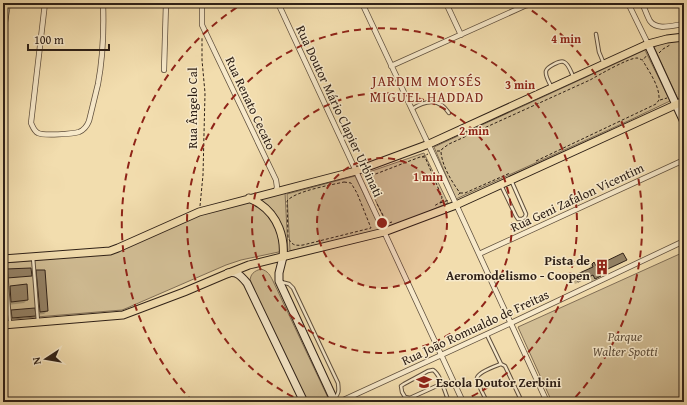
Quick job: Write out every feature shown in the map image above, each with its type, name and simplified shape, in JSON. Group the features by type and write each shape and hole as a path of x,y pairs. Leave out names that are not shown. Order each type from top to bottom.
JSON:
{"main road":[{"path":"4,259 110,251 199,212 356,171 429,144 648,44 667,39 684,37"},
{"path":"648,44 684,122"},
{"path":"7,324 123,315 249,265 283,258 384,232 501,185 676,104 682,98"},
{"path":"249,198 262,205 279,227 283,247 283,258 279,273 280,281 336,401"},
{"path":"224,274 230,272 237,274 247,283 304,402"}],"street":[{"path":"3,35 8,3"},
{"path":"45,3 31,123 36,133 42,134 73,134 83,130 87,126 98,85 101,63 104,28 103,3"},
{"path":"164,70 166,3"},
{"path":"202,3 202,25"},
{"name":"Rua Doutor Mário Clapier Urbinati","path":"278,3 463,402"},
{"path":"362,3 429,144 547,402"},
{"path":"446,3 461,35"},
{"path":"391,66 531,3"},
{"path":"628,3 648,44"},
{"path":"642,3 654,25 660,27 684,24"},
{"name":"Rua Renato Cecato","path":"202,25 276,180 276,191"},
{"name":"Rua Geni Zafalon Vicentim","path":"479,254 684,160"},
{"name":"Rua João Romualdo de Freitas","path":"336,401 442,355 684,242"}],"lane":[{"path":"596,34 599,52 604,64"},
{"path":"552,88 546,75 546,71 548,68 561,61 567,65 574,78"},
{"path":"412,109 425,102 430,102 443,106 449,113"},
{"path":"501,185 516,216 522,219 526,214 511,180"},
{"path":"33,257 38,322"},
{"path":"4,259 11,314 7,324"},
{"path":"280,281 289,284 293,288 338,383 339,392 336,401"},
{"path":"486,334 501,364 505,366 522,402"},
{"path":"487,402 477,379 482,372 501,364"},
{"path":"442,384 410,398 405,397 401,386 422,374 433,370 442,384 449,402"}],"path":[{"name":"Rua Ângelo Cal","path":"199,212 203,176 205,93 202,60 202,25"},
{"path":"643,60 646,55 659,53 667,46 672,45"},
{"path":"369,187 368,179 373,175 432,152 441,151 449,144 590,80 611,68 636,58 643,60 660,94 660,100 656,104 533,162"},
{"path":"682,98 684,93"},
{"path":"422,157 425,157 427,160 442,198 441,202 432,207"},
{"path":"460,193 465,193 512,172"},
{"path":"344,182 351,183 357,193 371,228 299,245 290,242 288,237 287,201 289,198 344,182"},
{"path":"378,204 388,223 394,222"}],"green space":[{"path":"684,40 684,97 678,99 654,47 672,41"},
{"path":"645,50 670,101 456,199 434,147"},
{"path":"424,153 448,203 409,220 388,227 363,174"},
{"path":"355,176 381,230 290,251 287,194"},
{"path":"285,192 288,250 241,260 226,265 122,310 12,319 3,317 3,263 107,254 202,213"},
{"name":"Parque Walter Spotti","path":"684,252 684,402 552,402 518,327"},
{"path":"261,269 270,275 330,402 308,402 250,282 253,273"}],"building":[{"name":"Pista de Aeromodelismo - Coopen","path":"623,253 627,260 599,273 601,276 595,279 593,275 578,282 575,275 593,267 592,264 594,262 596,266"},
{"path":"31,268 32,276 7,278 6,269"},
{"path":"36,270 45,270 48,311 40,312"},
{"path":"27,284 28,300 11,302 10,286"},
{"path":"35,308 36,316 12,318 11,310"}],"place":[{"name":"Pista de Aeromodelismo - Coopen","path":"602,267"},
{"name":"Escola Doutor Zerbini","path":"424,382"}],"district":[{"name":"JARDIM MOYSÉS MIGUEL HADDAD","path":"427,90"}]}
